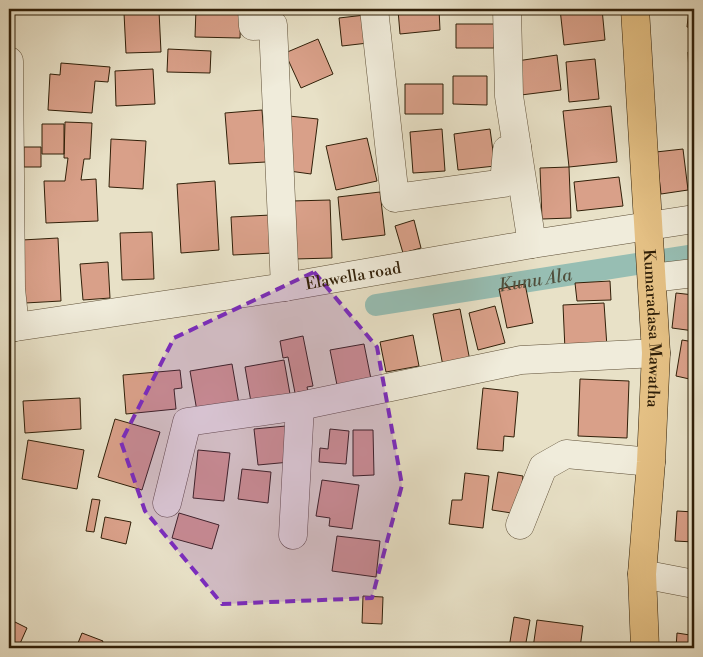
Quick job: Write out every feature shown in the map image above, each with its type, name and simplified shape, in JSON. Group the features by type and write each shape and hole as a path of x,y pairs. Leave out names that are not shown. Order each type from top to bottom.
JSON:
{"main road":[{"name":"Kumaradasa Mawatha","path":"635,9 656,353 652,462 642,574 645,648"}],"street":[{"path":"252,9 252,26 273,24 286,287"},
{"path":"374,9 395,198 504,183 507,150 517,147"},
{"path":"507,9 509,96 532,244"},
{"path":"9,61 12,327"},
{"name":"Elawella road","path":"12,327 286,287 532,244 694,219"},
{"path":"652,278 694,273"},
{"path":"166,503 188,422 300,406 521,360 656,353"},
{"path":"293,535 300,406"},
{"path":"520,525 543,467 566,454 652,462"},
{"path":"642,574 694,584"}],"highlighted area":[{"path":"314,272 377,347 402,485 372,598 222,604 145,511 121,442 174,338"}],"building":[{"path":"196,9 241,9 240,38 195,37"},
{"path":"320,9 363,9 321,14"},
{"path":"439,9 440,30 400,34 398,10"},
{"path":"560,9 602,9 605,40 564,45"},
{"path":"689,9 694,9 694,28 687,27"},
{"path":"159,11 161,52 126,53 124,13"},
{"path":"365,15 368,43 342,46 339,18"},
{"path":"456,24 495,24 494,48 456,48"},
{"path":"318,39 333,74 301,88 285,53"},
{"path":"168,49 211,51 210,73 167,72"},
{"path":"694,51 694,95 690,95 688,52"},
{"path":"557,55 561,90 521,95 517,61"},
{"path":"595,59 599,99 569,102 566,62"},
{"path":"61,63 110,67 108,82 95,81 92,113 48,110 50,74 60,75"},
{"path":"153,69 155,104 116,106 115,71"},
{"path":"453,76 487,76 487,105 453,104"},
{"path":"405,84 443,84 443,114 405,114"},
{"path":"611,106 617,162 569,167 563,111"},
{"path":"262,110 266,162 229,164 225,113"},
{"path":"289,116 318,119 311,174 282,170"},
{"path":"65,122 92,123 90,159 84,159 81,180 96,179 98,221 46,223 44,181 65,181 68,158 64,158"},
{"path":"42,124 64,124 64,154 42,154"},
{"path":"442,129 445,171 413,173 410,132"},
{"path":"490,129 495,166 458,170 454,134"},
{"path":"367,138 377,181 336,190 326,146"},
{"path":"111,139 146,141 143,189 109,187"},
{"path":"24,147 41,147 41,167 24,167"},
{"path":"683,149 688,190 661,194 656,152"},
{"path":"569,167 571,218 542,219 540,168"},
{"path":"619,177 623,206 577,211 574,182"},
{"path":"215,181 219,250 181,253 177,184"},
{"path":"380,192 385,235 342,240 338,197"},
{"path":"330,200 332,258 294,259 292,201"},
{"path":"271,215 273,253 233,255 231,217"},
{"path":"414,220 421,248 403,253 395,226"},
{"path":"152,232 154,279 122,280 120,233"},
{"path":"58,238 61,301 25,303 22,240"},
{"path":"108,262 110,298 83,300 80,264"},
{"path":"610,281 611,300 577,301 575,283"},
{"path":"525,284 533,323 507,328 499,289"},
{"path":"676,293 694,295 694,331 672,328"},
{"path":"604,303 607,347 565,350 563,305"},
{"path":"495,306 505,343 478,350 469,313"},
{"path":"460,309 470,361 443,366 433,314"},
{"path":"413,335 419,366 386,372 380,342"},
{"path":"303,336 313,386 307,387 309,396 296,398 288,357 283,358 280,341"},
{"path":"682,340 694,342 694,380 676,376"},
{"path":"364,344 371,379 337,385 330,350"},
{"path":"284,360 290,394 251,402 245,367"},
{"path":"232,364 240,410 198,417 190,371"},
{"path":"180,370 182,388 174,389 176,409 126,414 123,375"},
{"path":"580,379 629,381 627,438 578,436"},
{"path":"483,388 518,392 514,437 504,436 503,451 477,449"},
{"path":"80,398 81,429 25,433 23,401"},
{"path":"115,419 160,432 142,490 98,477"},
{"path":"286,426 290,462 258,465 254,429"},
{"path":"330,429 349,431 346,464 319,462 320,448 328,449"},
{"path":"353,430 373,430 374,475 353,476"},
{"path":"28,440 84,450 77,489 22,479"},
{"path":"198,450 230,453 224,501 193,498"},
{"path":"242,469 271,472 268,503 238,499"},
{"path":"498,472 523,476 518,514 492,510"},
{"path":"465,473 489,476 483,528 449,524 452,500 462,500"},
{"path":"322,480 359,485 352,529 329,526 330,518 316,516"},
{"path":"92,499 100,500 94,532 86,531"},
{"path":"677,511 694,512 694,542 675,541"},
{"path":"179,513 219,525 212,549 172,538"},
{"path":"105,517 131,522 126,544 101,538"},
{"path":"337,536 380,541 376,577 332,571"},
{"path":"363,596 383,597 382,624 362,623"},
{"path":"514,617 530,620 525,648 509,648"},
{"path":"9,619 27,628 18,648 9,648"},
{"path":"537,620 583,626 580,648 533,648"},
{"path":"691,626 694,627 694,648 676,648 677,633 690,635"},
{"path":"82,633 103,641 100,648 76,648"}],"waterway":[{"name":"Kunu Ala","path":"376,305 694,255"}]}
